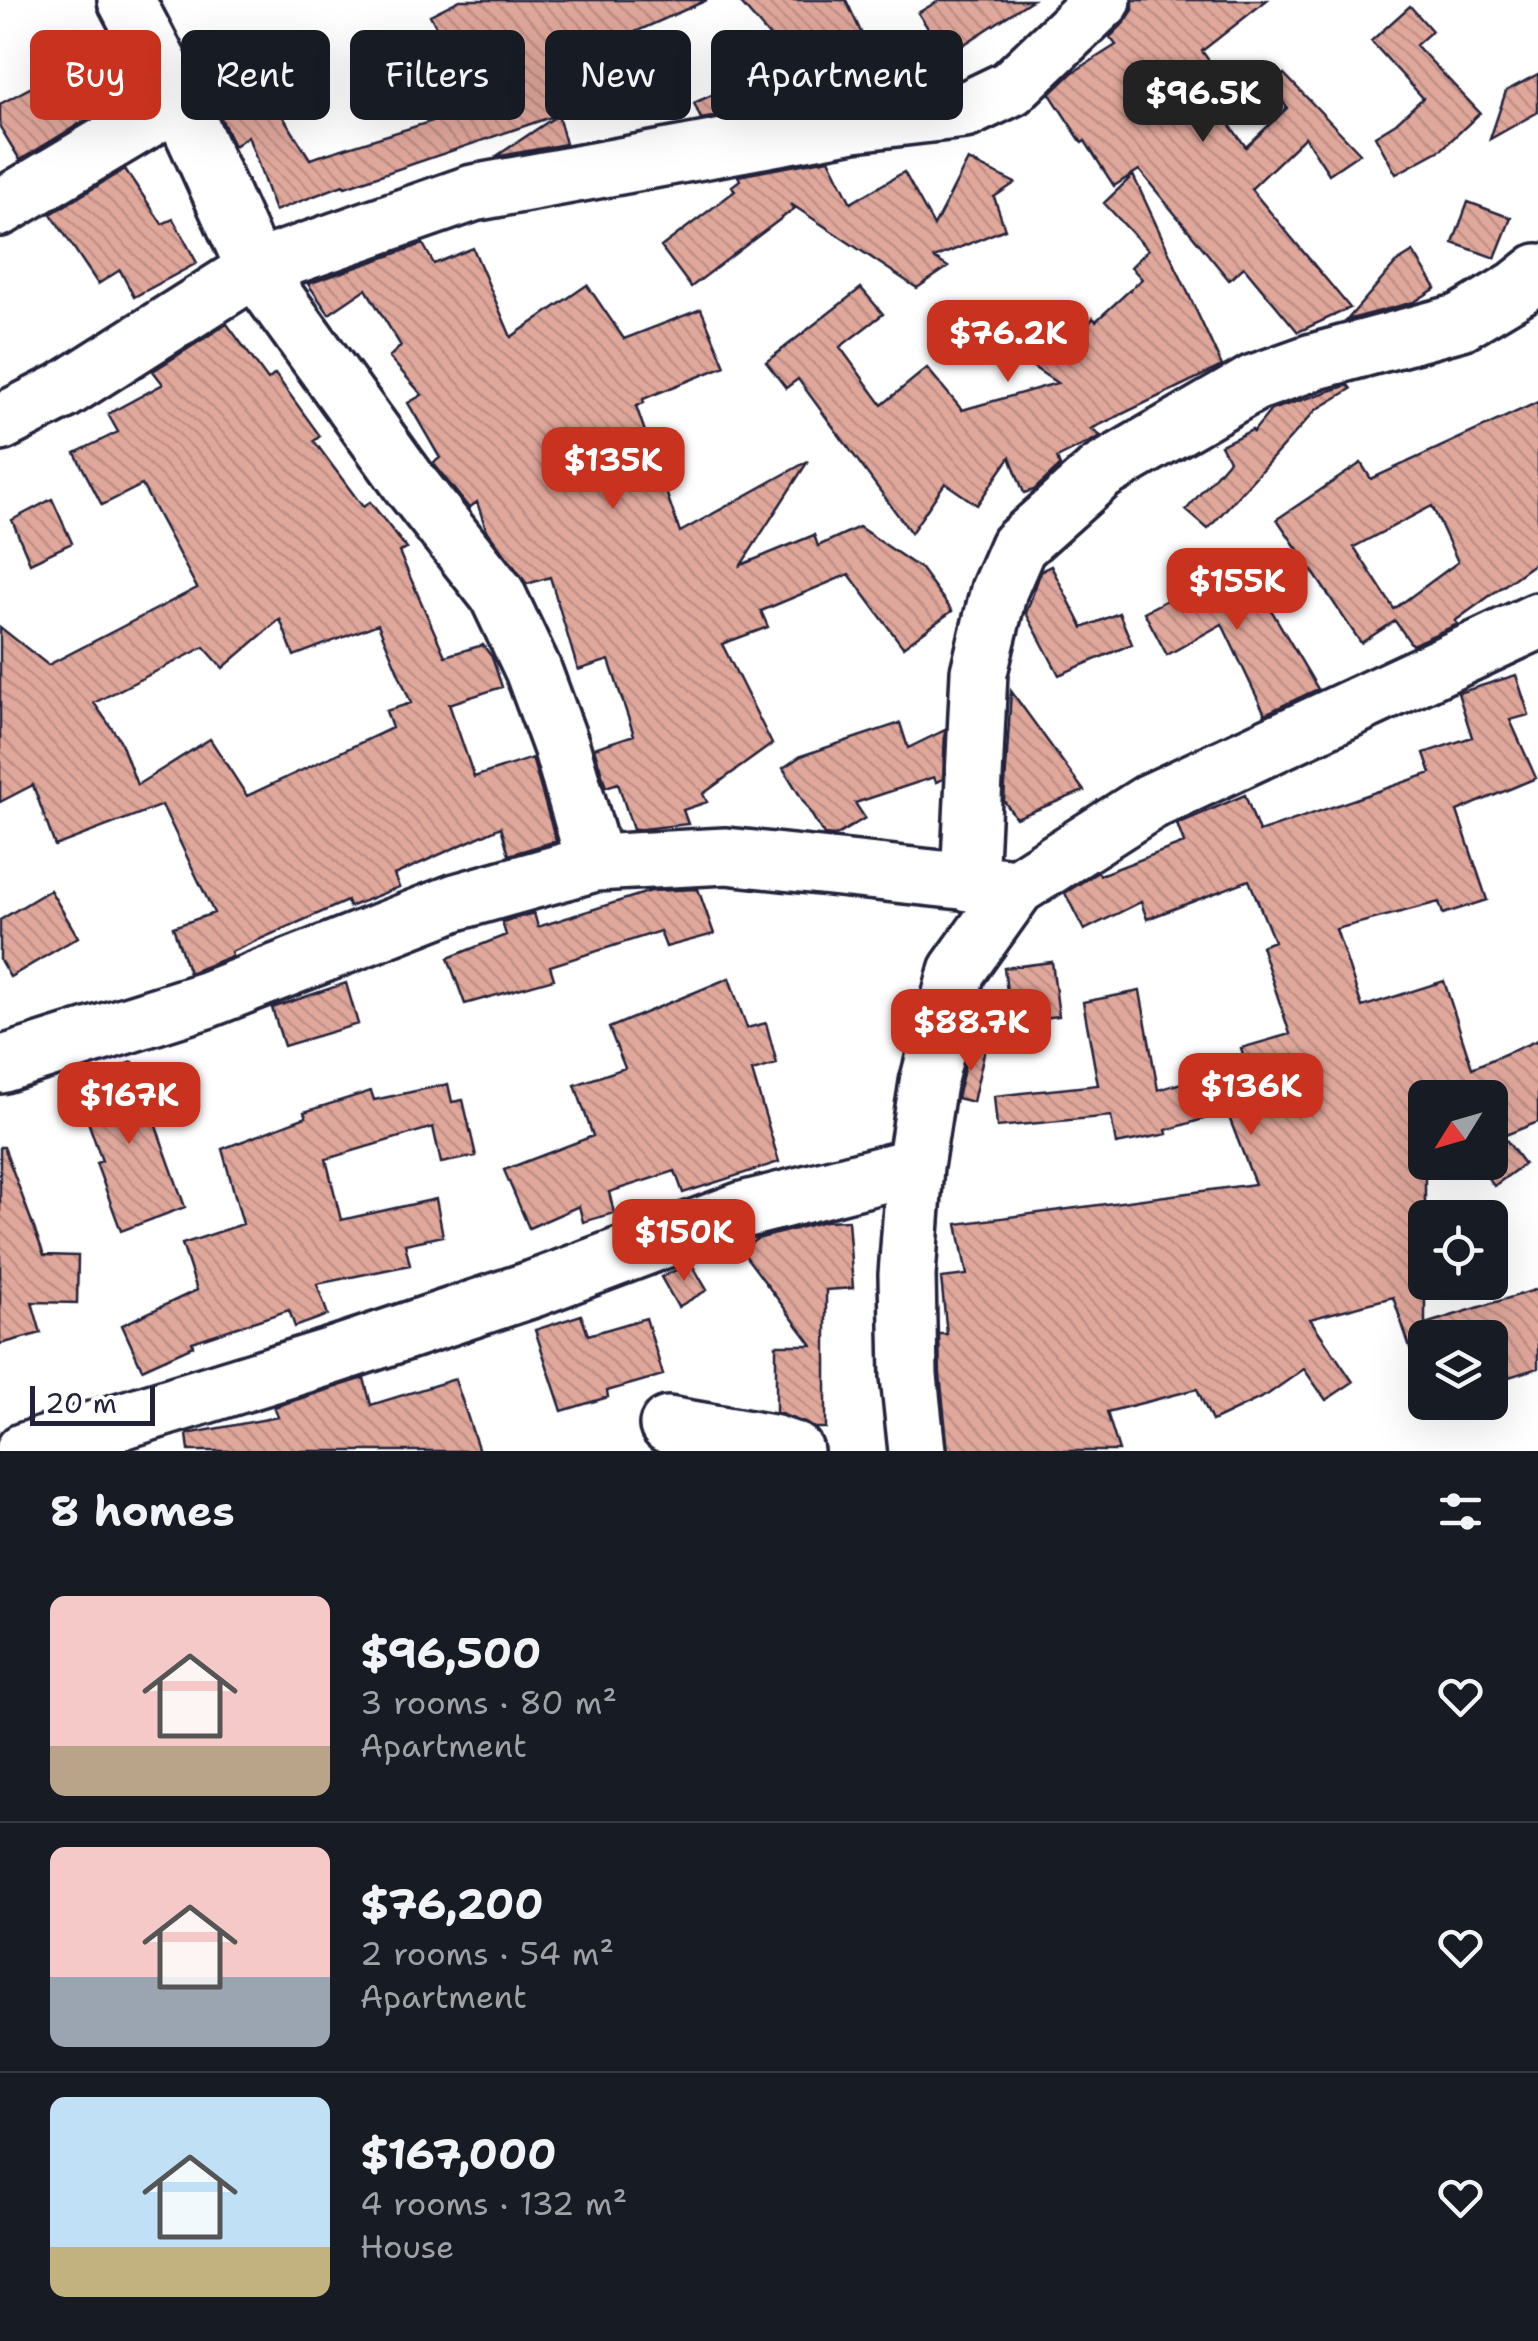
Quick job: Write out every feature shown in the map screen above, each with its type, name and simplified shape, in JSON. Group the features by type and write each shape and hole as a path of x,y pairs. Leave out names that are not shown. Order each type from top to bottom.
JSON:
{"street":[{"path":"126,0 179,101 255,269 411,485 497,594 533,670 594,863"},
{"path":"0,423 63,391 255,269 473,192 854,124 966,110 1011,88 1102,0"},
{"path":"0,208 179,101"},
{"path":"917,1451 908,1376 907,1274 915,1166 928,1083 957,971 993,885 979,672 999,590 1018,546 1101,472 1254,383 1313,362 1461,322 1538,272"},
{"path":"0,1065 206,1000 456,902 594,863 726,856 993,885 1150,802 1538,621"},
{"path":"24,1451 330,1357 534,1289 744,1210 915,1166"},
{"path":"668,1425 794,1451"}],"building":[{"path":"460,0 707,0 640,30 545,30 545,119 275,211 248,136 234,146 222,120 285,120 310,159 436,120 525,120 525,30 438,30 430,15"},
{"path":"738,0 846,0 860,30 764,30"},
{"path":"940,0 1032,0 963,45 963,30 929,30 918,13"},
{"path":"1133,0 1267,0 1202,51 1212,65 1195,78 1246,147 1287,108 1272,84 1284,74 1360,153 1329,174 1305,137 1251,189 1350,308 1298,332 1244,267 1229,280 1139,170 1114,186 1085,141 1082,143 1050,94 1072,73 1116,45 1110,37 1133,10"},
{"path":"1410,6 1432,31 1416,45 1480,113 1442,149 1396,174 1375,136 1423,98 1371,41"},
{"path":"1538,74 1538,112 1490,139 1506,91"},
{"path":"30,88 30,120 86,120 20,160 0,127 0,104"},
{"path":"711,95 711,117 701,119 694,103"},
{"path":"550,120 559,120 566,144 495,157"},
{"path":"829,159 851,203 904,172 934,226 968,160 1015,183 994,197 1005,229 934,258 948,267 917,288 791,204 795,208 691,287 661,247 735,191 732,186 740,180 738,176"},
{"path":"125,169 162,224 173,219 197,263 134,297 120,270 98,284 51,214"},
{"path":"1133,175 1222,366 1091,429 1101,436 1057,458 1060,466 1034,490 1024,493 1010,457 977,505 945,483 911,533 798,379 786,388 766,362 861,288 883,314 840,347 882,405 927,368 962,410 1057,383 987,336 1006,305 1072,348 1093,318 1096,321 1142,279 1131,267 1148,250 1104,203"},
{"path":"1468,202 1511,218 1495,258 1453,243"},
{"path":"423,244 434,264 473,248 511,337 587,285 624,339 701,309 725,366 643,399 644,403 636,406 680,532 808,461 741,565 814,535 818,546 859,527 921,569 952,611 903,647 849,574 761,611 768,627 722,644 772,744 703,794 707,802 683,810 688,824 633,830 618,783 606,787 594,748 634,735 609,660 578,670 550,577 527,584 486,529 477,502 469,508 433,463 440,458 408,403 422,395 389,357 401,346 366,289 329,314 308,284"},
{"path":"1413,252 1436,288 1414,302 1347,320 1397,262"},
{"path":"227,324 268,380 275,374 320,436 314,441 363,507 370,502 407,549 399,552 445,656 483,645 492,657 502,687 449,704 474,777 532,758 556,841 509,855 501,827 394,875 399,887 349,907 347,901 189,973 173,927 214,913 162,805 55,846 33,785 0,802 0,627 48,665 197,588 142,485 102,505 75,453 118,432 108,414 163,384 153,371","holes":["280,619 294,656 378,624 411,703 386,711 392,728 247,796 210,739 137,785 120,740 94,703 204,647 223,668"]},
{"path":"1348,385 1351,389 1316,410 1208,529 1186,510 1229,460 1221,445 1253,432 1271,410"},
{"path":"1538,402 1538,561 1455,621 1458,624 1412,645 1395,621 1361,643 1277,519 1361,463 1371,479","holes":["1432,506 1458,562 1394,609 1354,547"]},
{"path":"52,499 72,543 30,563 12,520"},
{"path":"1242,561 1318,689 1265,714 1222,624 1167,655 1144,612"},
{"path":"1051,566 1083,628 1119,613 1132,644 1059,675 1026,613 1041,571"},
{"path":"1516,675 1529,715 1510,720 1536,778 1457,811 1487,900 1443,914 1439,902 1336,929 1362,1007 1444,981 1472,1068 1538,1040 1538,1122 1508,1134 1508,1080 1408,1080 1408,1180 1425,1180 1425,1200 1408,1200 1408,1300 1425,1300 1425,1320 1408,1320 1408,1341 1393,1297 1310,1319 1353,1382 1326,1400 1304,1369 1267,1395 1212,1421 1197,1389 1107,1412 1119,1451 948,1451 940,1374 939,1334 947,1334 941,1278 967,1275 957,1224 1255,1184 1227,1112 1166,1130 1167,1134 1116,1144 1111,1116 997,1127 994,1096 1098,1085 1083,1002 1140,991 1158,1090 1246,1064 1241,1048 1290,1034 1261,946 1274,941 1249,880 1147,919 1141,902 1084,930 1065,893 1098,872 1100,875 1184,843 1177,824 1245,795 1259,832 1431,773 1424,753 1472,737 1458,693"},
{"path":"1011,691 1084,791 1016,818 1004,801"},
{"path":"900,723 908,748 945,730 943,779 936,782 934,777 855,803 865,818 835,836 824,835 783,768 801,756"},
{"path":"698,889 714,934 666,947 660,931 550,966 554,979 465,1004 448,958 506,935 502,922 534,913 538,927 651,891"},
{"path":"50,890 78,937 10,977 0,960 0,920"},
{"path":"1052,962 1059,1016 1011,1022 1004,968"},
{"path":"729,978 747,1028 766,1023 777,1064 752,1071 779,1162 683,1193 675,1171 609,1192 614,1213 583,1222 579,1206 529,1228 504,1170 593,1136 575,1085 625,1068 609,1028"},
{"path":"346,983 358,1024 284,1046 272,1008"},
{"path":"970,1045 985,1049 973,1102 957,1098"},
{"path":"133,1062 185,1207 121,1231 96,1163 102,1161 74,1082"},
{"path":"448,1084 452,1102 463,1100 476,1156 441,1163 433,1127 326,1159 341,1220 436,1199 443,1236 405,1244 410,1265 317,1284 328,1315 295,1327 289,1310 192,1342 193,1346 142,1369 122,1325 197,1290 182,1244 243,1224 222,1149 306,1117 304,1112 371,1091 374,1100"},
{"path":"1508,1142 1524,1164 1508,1176"},
{"path":"0,1147 4,1147 44,1255 78,1256 77,1303 32,1302 41,1333 0,1344"},
{"path":"848,1220 853,1288 826,1290 826,1428 815,1428 776,1412 776,1345 812,1345 741,1250 757,1239 825,1221"},
{"path":"691,1263 707,1290 678,1307 661,1277"},
{"path":"1538,1289 1538,1368 1509,1377 1508,1320 1438,1320"},
{"path":"581,1315 588,1335 646,1318 663,1375 607,1391 608,1397 562,1411 535,1330"},
{"path":"364,1378 371,1405 455,1379 479,1451 189,1451 187,1434 278,1417 274,1407"}]}
